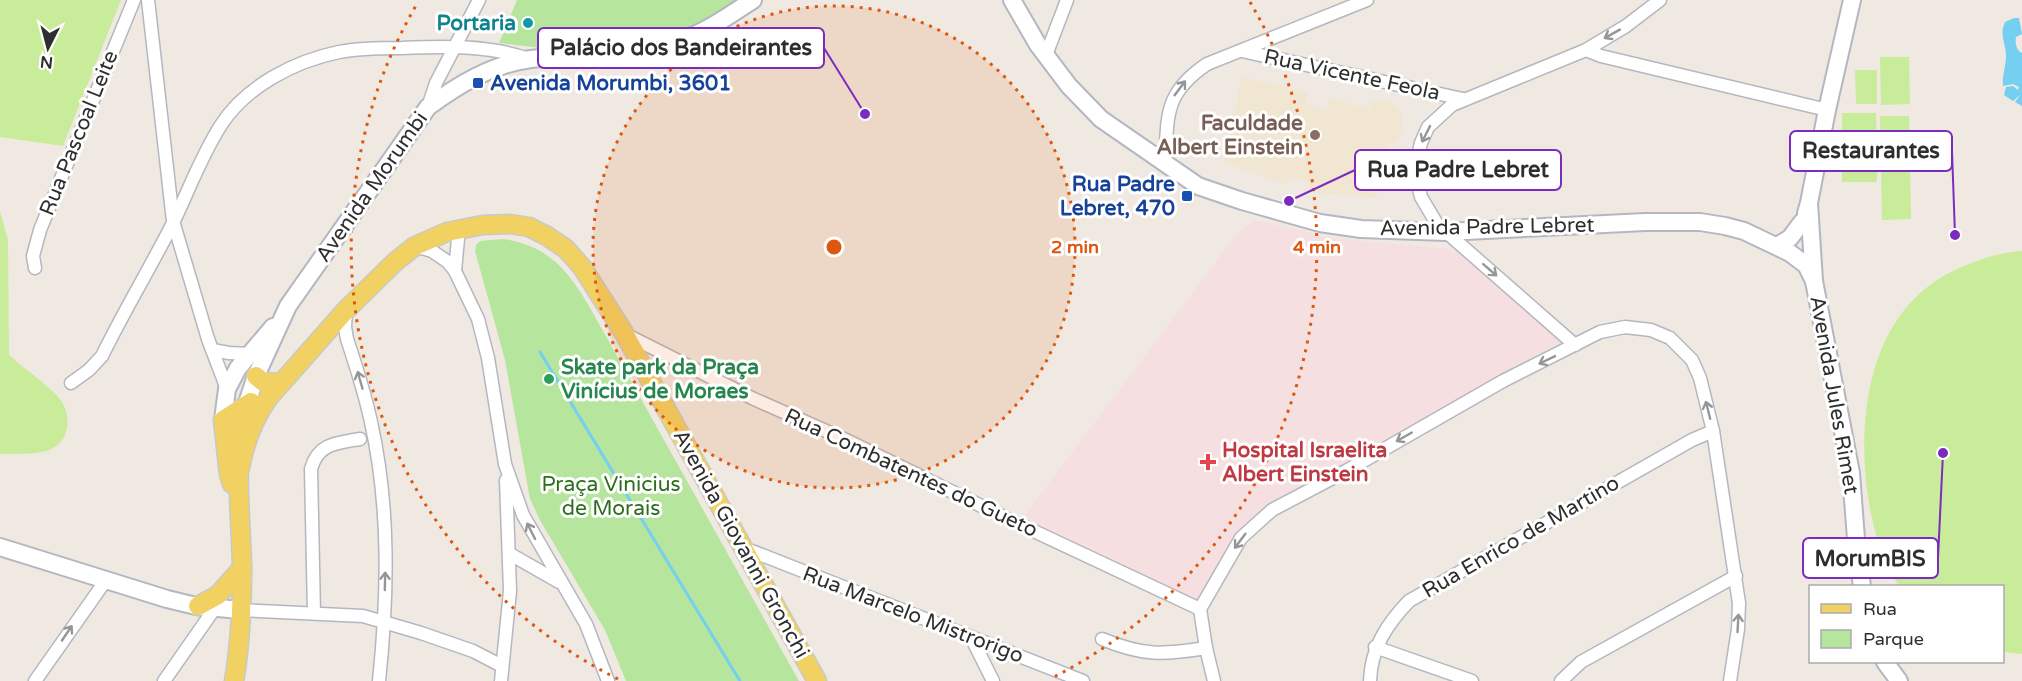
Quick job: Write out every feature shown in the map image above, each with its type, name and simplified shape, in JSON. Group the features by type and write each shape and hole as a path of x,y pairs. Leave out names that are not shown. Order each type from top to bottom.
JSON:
{"main road":[{"name":"Avenida Morumbi","path":"239,506 229,474 223,420 226,389 238,368 282,318 366,193 428,107 451,90 503,66 530,60 601,55 695,35 753,0"},
{"name":"Avenida Padre Lebret","path":"1012,0 1038,45 1069,86 1101,119 1198,186 1320,223 1361,229 1446,232 1645,222 1700,222 1744,231 1777,246 1801,261 1809,270 1814,281"},
{"name":"Avenida Jules Rimet","path":"1801,261 1802,222 1809,203 1852,0"},
{"name":"Avenida Jules Rimet","path":"1809,203 1814,281 1851,473 1862,585"},
{"path":"1777,246 1790,238 1802,222"},
{"name":"Avenida Giovanni Gronchi","path":"240,468 246,440 253,423 280,383 346,310 395,262 415,246 459,228 510,224 529,227 566,249 582,267 624,333 817,681"},
{"name":"Avenida Morumbi","path":"234,681 242,568 239,506 241,428 256,376 282,318"},
{"path":"256,376 263,382 280,383"},
{"name":"Avenida Giovanni Gronchi","path":"223,420 280,383"},
{"path":"0,548 167,599 207,607 240,610"},
{"path":"207,607 242,568"},
{"path":"1886,663 1899,681"}],"street":[{"name":"Rua Pascoal Leite","path":"35,268 33,256 40,230 134,0"},
{"path":"148,0 173,221 226,389"},
{"path":"428,107 434,87 479,0"},
{"path":"1046,55 1067,0"},
{"path":"1165,164 1168,112 1177,91 1184,82 1207,64 1367,0"},
{"path":"1575,345 1437,224 1421,197 1416,163 1428,127 1440,114 1463,99 1587,50 1626,26 1660,0"},
{"path":"71,383 89,370 102,356 223,122 244,98 270,79 313,59 363,49 456,47 512,53 530,60"},
{"path":"1587,50 1601,56 1827,110"},
{"name":"Rua Vicente Feola","path":"1242,51 1463,99"},
{"path":"455,272 459,228"},
{"path":"415,246 432,250 440,255 455,272 478,319 488,358 505,464 510,554 510,591 501,681"},
{"path":"346,310 347,339 371,422 380,474 386,559 385,623 379,681"},
{"path":"1214,681 1200,609 1241,538 1272,510 1339,476 1503,381 1600,332 1625,327 1651,330 1670,338 1692,360 1700,378 1713,431 1739,603 1738,628 1730,681"},
{"name":"Rua Combatentes do Gueto","path":"624,333 754,399 1200,609"},
{"path":"212,350 251,354"},
{"name":"Rua Enrico de Martino","path":"1370,681 1375,647 1394,616 1409,601 1692,440 1713,431"},
{"path":"314,613 311,469 320,450 335,443 360,439"},
{"path":"505,464 523,515 586,624 608,681"},
{"name":"Rua Marcelo Mistrorigo","path":"744,548 1083,681"},
{"path":"510,554 560,582"},
{"path":"1561,681 1581,662 1736,576"},
{"path":"35,681 106,580"},
{"path":"164,681 207,607"},
{"path":"240,610 363,616 473,651 502,666"},
{"path":"971,637 993,681"},
{"path":"1102,639 1145,653 1169,654 1206,648"},
{"path":"1375,647 1472,681"}],"shaded area":[{"name":"Faculdade Albert Einstein","path":"1242,77 1308,93 1306,104 1327,111 1330,98 1369,109 1372,102 1386,100 1396,106 1402,117 1402,130 1397,141 1388,146 1376,198 1309,192 1309,182 1290,177 1286,185 1224,162"},
{"name":"Hospital Israelita Albert Einstein","path":"1254,221 1330,238 1448,249 1458,252 1566,339 1441,409 1264,516 1197,604 1022,519 1240,230"}],"green space":[{"path":"0,0 121,0 63,146 0,137"},
{"path":"517,0 742,0 673,39 567,51 499,43"},
{"path":"1880,57 1909,57 1910,104 1881,105"},
{"path":"1855,70 1877,70 1877,104 1856,104"},
{"path":"1842,113 1876,113 1877,182 1842,182"},
{"path":"1880,116 1909,116 1911,219 1882,220"},
{"path":"0,211 8,240 9,355 59,398 67,416 67,428 58,445 50,450 31,454 0,454"},
{"name":"Praça Vinicius de Morais","path":"503,239 519,242 544,254 555,261 573,281 799,681 626,681 605,630 541,522 530,499 505,360 475,251 480,241"},
{"path":"2022,251 2022,654 2004,652 2004,585 1898,585 1879,545 1868,500 1865,469 1864,437 1873,376 1882,347 1897,321 1915,298 1939,279 1969,264 2008,252"}],"water":[{"path":"2019,18 2022,34 2016,37 2016,42 2017,48 2022,53 2022,106 2015,102 2020,95 2013,101 2004,95 2006,87 2013,86 2018,90 2019,87 2013,84 2003,86 2006,56 2003,27 2005,22"}],"waterway":[{"path":"540,352 740,681"}],"place":[{"name":"Portaria","path":"528,23"},
{"name":"Avenida Morumbi, 3601","path":"478,83"},
{"name":"Palácio dos Bandeirantes","path":"865,114"},
{"name":"Faculdade Albert Einstein","path":"1315,135"},
{"name":"Rua Padre Lebret, 470","path":"1187,196"},
{"name":"Rua Padre Lebret","path":"1289,201"},
{"name":"Restaurantes","path":"1955,235"},
{"name":"Skate park da Praça Vinícius de Moraes","path":"549,379"},
{"name":"MorumBIS","path":"1943,453"},
{"name":"Hospital Israelita Albert Einstein","path":"1208,462"}]}
